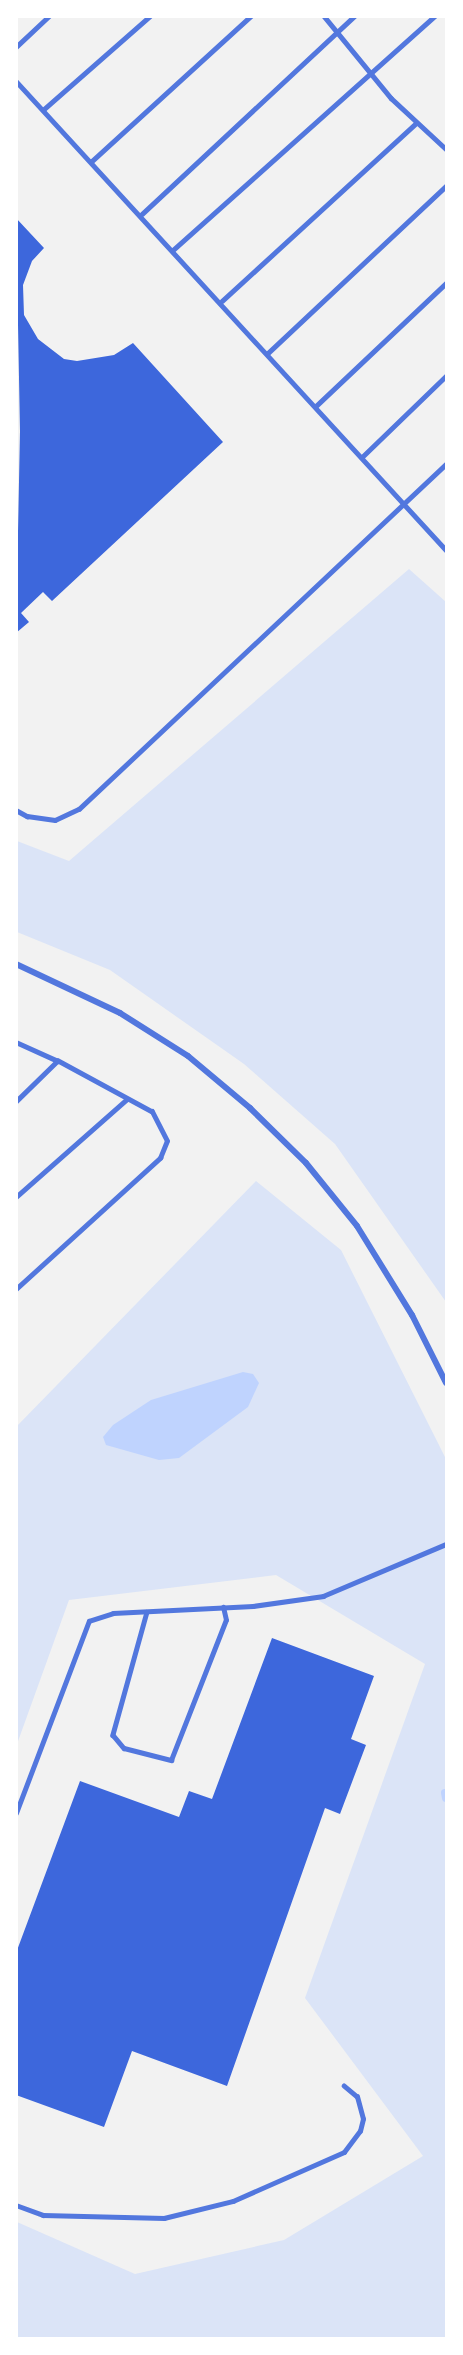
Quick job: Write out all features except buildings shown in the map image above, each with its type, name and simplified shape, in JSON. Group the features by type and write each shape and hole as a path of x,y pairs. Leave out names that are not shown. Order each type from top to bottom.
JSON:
{"street":[{"path":"16,964 120,1013 188,1056 250,1107 306,1163 357,1226 412,1315 447,1383"}],"lane":[{"path":"16,47 48,16"},
{"path":"43,110 150,16"},
{"path":"92,161 250,16"},
{"path":"324,16 371,75 416,123 447,149"},
{"path":"142,214 354,16"},
{"path":"173,250 435,16"},
{"path":"16,81 142,214 447,550"},
{"path":"222,302 416,123"},
{"path":"268,353 447,186"},
{"path":"316,406 447,283"},
{"path":"362,457 447,376"},
{"path":"16,810 27,816 55,820 79,809 447,464"},
{"path":"16,1042 58,1061 152,1112 166,1141 160,1158 16,1289"},
{"path":"16,1102 58,1061"},
{"path":"16,1197 127,1099"},
{"path":"16,1813 89,1621 113,1613 223,1608 323,1596 447,1544"},
{"path":"147,1612 113,1735 124,1748 171,1760 226,1620 223,1608"},
{"path":"16,2205 43,2215 164,2218 232,2200 344,2152 360,2132 363,2119 357,2097 344,2086"}],"shaded area":[{"path":"409,569 446,602 446,1302 335,1144 244,1064 110,970 17,932 17,841 69,861"},
{"path":"256,1181 341,1250 446,1459 446,2338 16,2338 17,2222 135,2274 284,2240 423,2156 305,1998 425,1664 276,1575 69,1600 17,1744 17,1426"}],"water":[{"path":"243,1372 253,1374 259,1383 248,1407 179,1458 159,1460 106,1445 103,1437 113,1425 151,1400"}],"waterway":[{"path":"445,1793 446,1798"}]}
